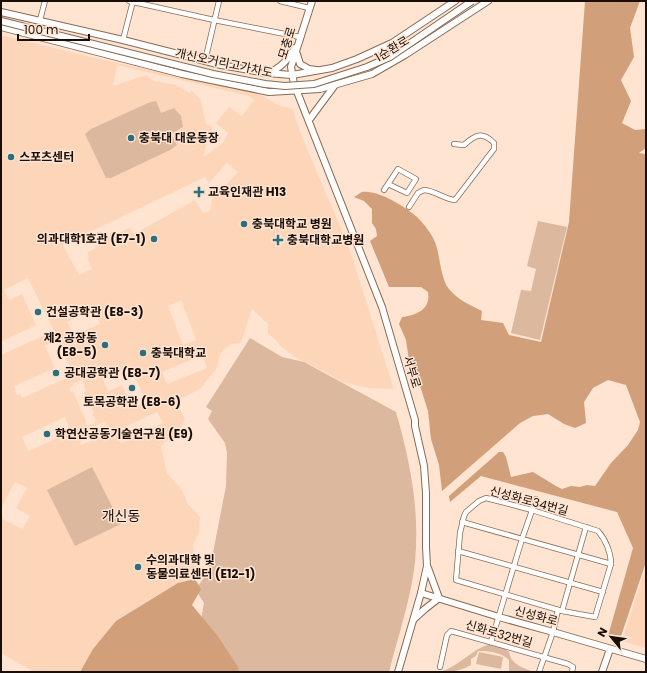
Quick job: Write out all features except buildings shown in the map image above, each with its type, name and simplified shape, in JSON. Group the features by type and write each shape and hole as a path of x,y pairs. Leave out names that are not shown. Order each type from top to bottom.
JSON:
{"main road":[{"name":"모충로","path":"297,91 294,84 291,67 312,1"},
{"path":"1,12 40,20 206,61 266,73 292,75 332,68 357,59 392,43 454,1"},
{"name":"개신오거리고가차도","path":"1,21 213,74 265,84 285,86 314,84 367,67 390,57 472,1"},
{"name":"1순환로","path":"1,27 182,74 269,92 297,91 320,89 372,74 404,56 488,1"},
{"path":"266,73 277,69 288,58 300,37"},
{"path":"296,51 300,64 309,69 320,70"},
{"path":"309,120 335,85"},
{"name":"서부로","path":"297,91 337,197 382,307 415,420 424,466 427,566 421,593 398,672"},
{"path":"413,620 439,598 427,566"},
{"name":"신성화로","path":"421,593 499,618 646,659"},
{"path":"602,672 610,649"}],"street":[{"path":"40,20 45,1"},
{"path":"123,40 132,1 214,20 300,37"},
{"path":"206,61 214,20 220,1"},
{"path":"280,1 309,8"},
{"path":"409,207 418,193 424,190 436,192 455,200 494,148 494,143 485,136 479,135 472,137 464,145 454,144"},
{"path":"384,190 398,168 416,179 407,194 388,184"},
{"name":"신성화로34번길","path":"506,594 456,580 462,522 466,512 482,499 486,498 532,510 598,531 601,534 609,549 611,564 595,617 560,610"},
{"path":"491,642 522,539 536,499"},
{"path":"462,522 611,564"},
{"path":"539,672 570,583 586,527"},
{"path":"458,551 603,592"},
{"path":"506,594 560,610"},
{"name":"신화로32번길","path":"440,667 449,632 455,631 568,664 573,667 572,672"}],"shaded area":[{"path":"585,1 640,1 630,28 634,57 621,80 631,101 622,123 635,130 646,129 646,148 639,153 646,154 646,562 620,639 608,636 633,548 617,512 481,476 450,502 449,496 499,452 503,452 506,457 511,477 533,472 562,489 571,486 595,486 611,463 628,445 638,430 640,422 626,385 608,380 593,388 584,402 586,423 575,428 564,424 548,414 533,416 520,423 442,491 439,465 431,439 428,411 415,370 409,360 406,340 399,324 402,317 418,313 425,307 428,292 421,287 389,287 370,241 377,236 376,229 372,223 372,209 364,201 354,197 362,192 375,193 399,204 412,213 433,237 444,280 449,289 456,296 482,311 481,320 503,323 509,335 541,342 569,222"},
{"name":"충북대학교","path":"1,35 95,58 259,94 278,105 293,109 307,149 349,247 394,389 369,388 342,382 300,360 281,347 276,340 268,334 268,324 252,309 241,343 232,344 222,351 216,369 200,389 176,401 185,419 181,428 161,446 167,473 182,490 188,504 200,517 199,533 193,545 195,561 202,573 195,579 178,583 157,597 80,672 34,672 1,653 1,518 22,529 30,516 16,508 27,488 15,482 1,508 1,355 54,331 28,278 4,290 9,300 22,294 36,325 1,342","holes":["117,65 249,96 254,100 242,116 229,107 216,123 228,133 223,143 203,157 207,142 219,142 221,138 216,134 212,135 212,127 206,124 201,100 192,91 190,93 176,85 154,81 146,75 113,86","227,163 238,172 212,199 210,211 203,213 195,200 134,234 130,228 119,233 95,246 96,248 87,253 89,257 87,258 92,269 79,275 63,245 205,177 209,183","181,300 196,340 183,345 168,306","94,309 100,324 74,335 67,322","58,340 70,367 66,369 69,377 22,398 20,394 17,395 14,386 55,368 45,346","202,355 207,368 167,384 162,372","130,367 147,402 133,408 122,385 108,391 103,379","82,380 86,390 84,392 94,413 92,414 96,420 95,423 87,426 73,391 71,392 69,388 73,386 73,384","157,412 163,423 121,443 116,431","65,417 71,432 28,451 22,437","104,422 106,425 80,436 79,432","105,430 107,434 81,445 80,441"]},
{"path":"156,101 161,113 174,108 181,116 183,127 171,134 177,145 170,150 111,178 106,178 85,134 91,129 148,103"},
{"path":"538,221 567,227 540,340 511,333 521,290 531,291 536,269 527,266"},
{"path":"250,338 282,357 304,362 396,412 406,449 413,486 416,543 411,590 389,672 192,672 204,603 197,592 198,586 206,575 213,553 226,486 227,453 225,443 208,419 212,411 206,407"},
{"path":"92,467 121,524 75,546 47,490"},
{"path":"646,567 646,648 622,641"},
{"path":"195,579 201,589 192,605 217,635 238,667 239,672 80,672 93,649 116,621 178,583"},
{"path":"490,644 505,649 509,652 514,662 531,672 509,672 509,660 506,657 495,652 478,651 476,656 471,659 471,665 456,671 440,672 447,670 483,646"},
{"path":"479,652 503,657 501,669 476,664"}],"place":[{"name":"충북대 대운동장","path":"131,138"},
{"name":"스포츠센터","path":"11,157"},
{"name":"교육인재관 H13","path":"199,192"},
{"name":"충북대학교 병원","path":"244,224"},
{"name":"의과대학1호관 (E7-1)","path":"154,239"},
{"name":"충북대학교병원","path":"278,240"},
{"name":"건설공학관 (E8-3)","path":"38,312"},
{"name":"제2 공장동 (E8-5)","path":"105,345"},
{"name":"충북대학교","path":"143,353"},
{"name":"공대공학관 (E8-7)","path":"56,373"},
{"name":"토목공학관 (E8-6)","path":"132,388"},
{"name":"학연산공동기술연구원 (E9)","path":"47,434"},
{"name":"수의과대학 및 동물의료센터 (E12-1)","path":"138,567"}],"district":[{"name":"개신동","path":"121,516"}]}
